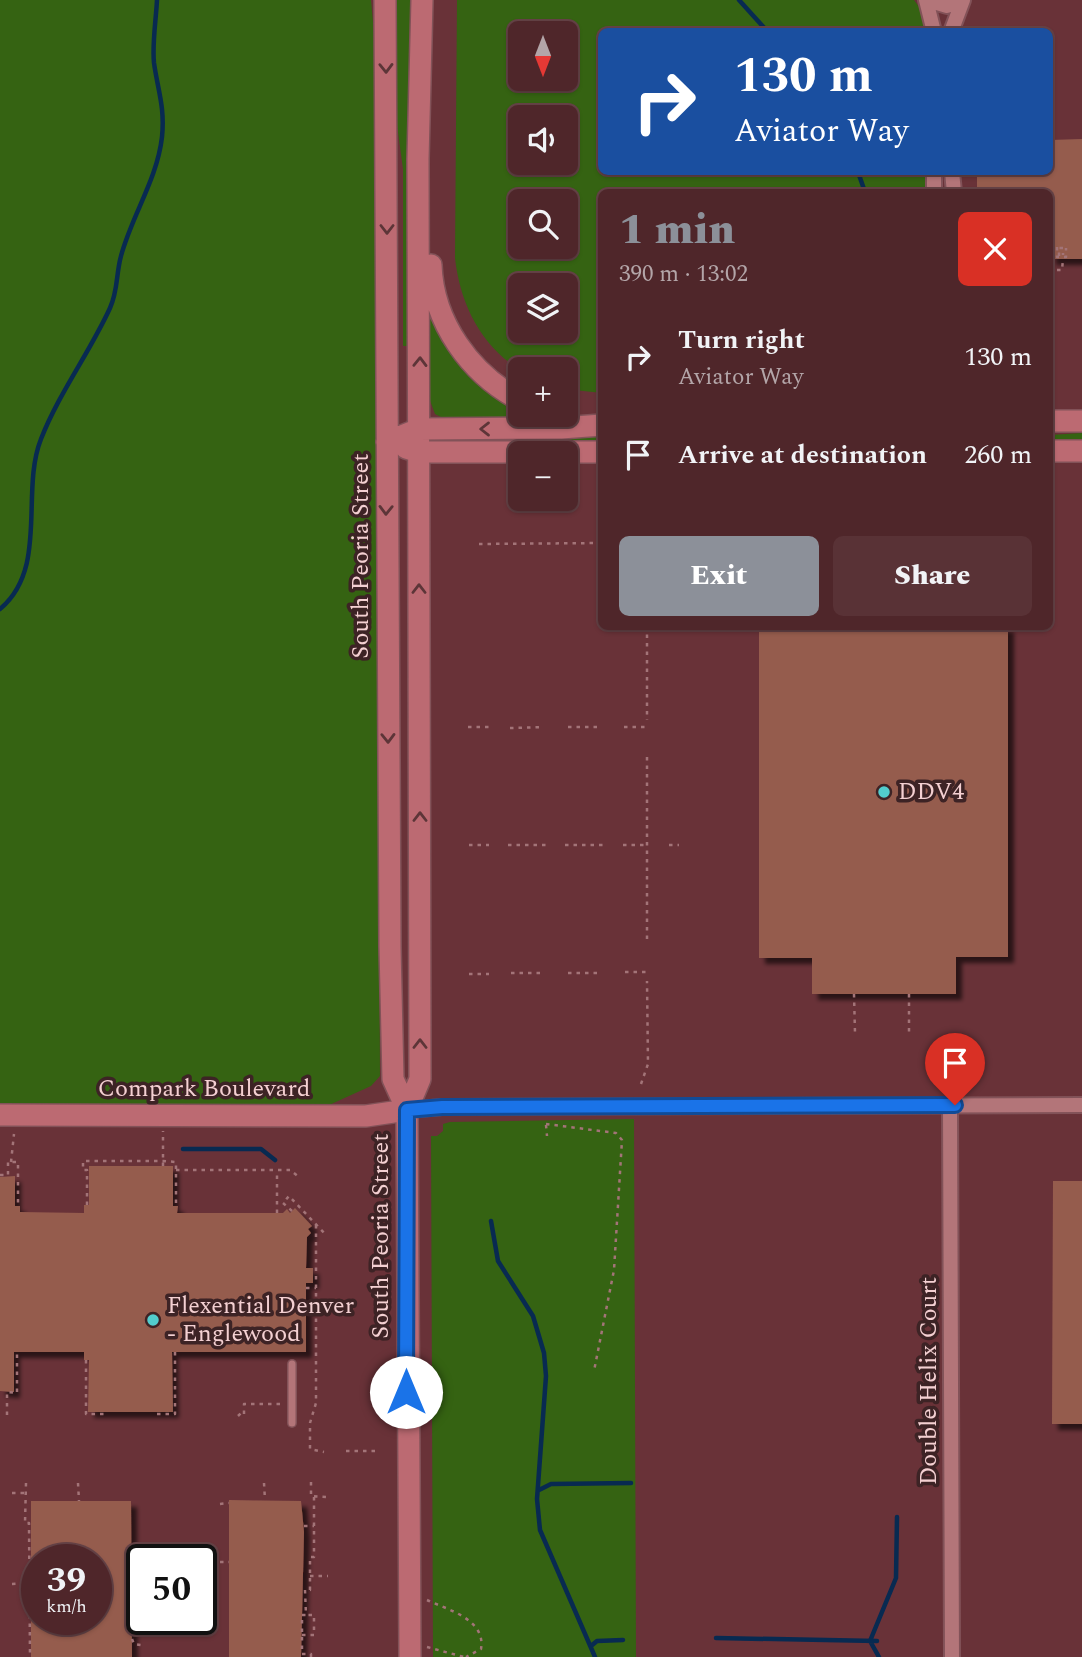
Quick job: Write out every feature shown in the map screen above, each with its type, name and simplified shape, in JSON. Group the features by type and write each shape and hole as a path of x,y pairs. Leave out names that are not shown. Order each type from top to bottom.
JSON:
{"main road":[{"name":"South Peoria Street","path":"385,0 393,1079 407,1110"},
{"name":"South Peoria Street","path":"410,1649 407,1110 420,1079 419,208 422,0"},
{"path":"419,208 430,234 434,290 451,334 483,374 508,392"},
{"path":"578,416 598,418"},
{"path":"1053,421 1082,421"},
{"path":"387,442 419,429 561,429 598,425"},
{"path":"387,442 419,452 598,452"},
{"path":"1053,451 1082,451"},
{"name":"Compark Boulevard","path":"7,1122 366,1116 407,1110"}],"street":[{"path":"933,28 926,0 947,6 963,0"},
{"path":"952,28 963,0"},
{"path":"407,1110 442,1107 1082,1104"},
{"name":"Double Helix Court","path":"950,1105 952,1657"}],"lane":[{"path":"292,1364 292,1423"}],"path":[{"path":"1057,247 1062,270 1057,270"},
{"path":"1061,257 1066,257 1066,248"},
{"path":"479,544 598,543"},
{"path":"647,630 647,720"},
{"path":"468,727 489,727"},
{"path":"510,728 544,727"},
{"path":"568,727 601,727"},
{"path":"624,727 647,727"},
{"path":"647,757 647,942"},
{"path":"469,845 489,845"},
{"path":"508,845 546,845"},
{"path":"565,845 603,845"},
{"path":"623,845 648,845"},
{"path":"668,845 679,845"},
{"path":"625,972 647,972"},
{"path":"511,973 544,973"},
{"path":"568,973 601,973"},
{"path":"469,974 489,974"},
{"path":"641,1084 648,1067 647,981"},
{"path":"855,994 855,1033"},
{"path":"909,994 909,1033"},
{"path":"7,1122 11,1162"},
{"path":"546,1124 616,1133 622,1140 614,1270 594,1371"},
{"path":"163,1130 163,1166"},
{"path":"87,1205 87,1170 83,1170 83,1161 176,1161 176,1206"},
{"path":"100,1161 100,1166"},
{"path":"0,1175 8,1175 8,1162 18,1162 18,1206"},
{"path":"176,1170 290,1170 299,1177"},
{"path":"277,1170 277,1213"},
{"path":"292,1211 283,1203 289,1196 327,1236"},
{"path":"316,1225 316,1403 310,1423 310,1449 324,1451"},
{"path":"306,1288 316,1288"},
{"path":"7,1415 7,1392 17,1393 17,1352"},
{"path":"157,1414 175,1414 175,1352"},
{"path":"86,1360 86,1414 104,1414"},
{"path":"238,1416 244,1412 244,1404 281,1404"},
{"path":"346,1451 377,1451"},
{"path":"311,1482 311,1496 328,1497"},
{"path":"26,1483 28,1544"},
{"path":"78,1483 79,1501"},
{"path":"264,1483 265,1500"},
{"path":"12,1493 26,1493"},
{"path":"310,1590 310,1557 314,1557 314,1496"},
{"path":"220,1504 229,1503"},
{"path":"303,1526 314,1526"},
{"path":"220,1562 229,1562"},
{"path":"310,1576 328,1576"},
{"path":"12,1584 21,1584"},
{"path":"306,1615 305,1590 316,1590"},
{"path":"408,1591 474,1625 482,1645 476,1654 465,1657 410,1649"},
{"path":"302,1635 314,1635 314,1615 302,1615 302,1635 302,1654 311,1654 311,1657"},
{"path":"30,1635 30,1657"},
{"path":"132,1639 134,1644 141,1644"}],"green space":[{"path":"0,0 371,0 375,44 380,1076 371,1086 327,1106 0,1105"},
{"path":"394,0 413,0 411,346 403,346 403,169 395,110"},
{"path":"457,0 914,0 925,15 927,28 598,28 598,175 927,175 927,189 598,189 598,393 578,390 578,357 508,357 508,361 506,360 474,321 462,291 455,258"},
{"path":"429,310 508,395 508,419 447,420 435,414 429,398"},
{"path":"1082,433 1082,442 1053,442 1053,435"},
{"path":"598,434 598,443 493,443 491,440"},
{"path":"634,1119 636,1657 433,1657 431,1136 437,1136 443,1131 443,1124 450,1122"}],"building":[{"path":"1082,139 1082,259 1053,259 1053,189 977,189 977,175 1053,175 1053,140"},
{"name":"DDV4","path":"759,630 1008,630 1008,957 956,957 956,994 812,994 812,958 759,958"},
{"name":"Flexential Denver - Englewood","path":"89,1166 173,1166 173,1206 178,1206 177,1213 283,1213 287,1209 290,1213 295,1208 312,1226 308,1229 311,1233 307,1237 306,1268 313,1268 313,1283 306,1283 306,1352 172,1352 173,1412 88,1412 89,1360 84,1360 84,1352 14,1352 14,1392 0,1391 0,1177 15,1176 15,1206 20,1206 20,1212 84,1213 84,1205 89,1205"},
{"path":"1053,1181 1082,1181 1082,1424 1052,1424"},
{"path":"229,1500 301,1501 304,1532 301,1657 229,1657"},
{"path":"31,1501 131,1501 131,1544 126,1544 126,1635 132,1635 132,1657 31,1657 31,1635 112,1635 112,1544 31,1544"}],"waterway":[{"path":"0,609 15,592 24,573 29,551 35,460 41,439 110,308 119,263 159,153 163,117 154,56 157,0"},
{"path":"739,0 764,28"},
{"path":"859,175 864,189"},
{"path":"183,1149 261,1149 275,1160"},
{"path":"491,1221 498,1261 533,1316 544,1353 546,1376 537,1499 540,1530 595,1657"},
{"path":"539,1490 551,1484 631,1483"},
{"path":"879,1657 870,1641 896,1578 897,1517"},
{"path":"716,1638 877,1641"},
{"path":"591,1646 597,1641 623,1640"}],"place":[{"name":"DDV4","path":"884,792"},
{"name":"Flexential Denver - Englewood","path":"153,1320"}],"route":[{"path":"406,1392 407,1110 442,1107 955,1105"}]}
